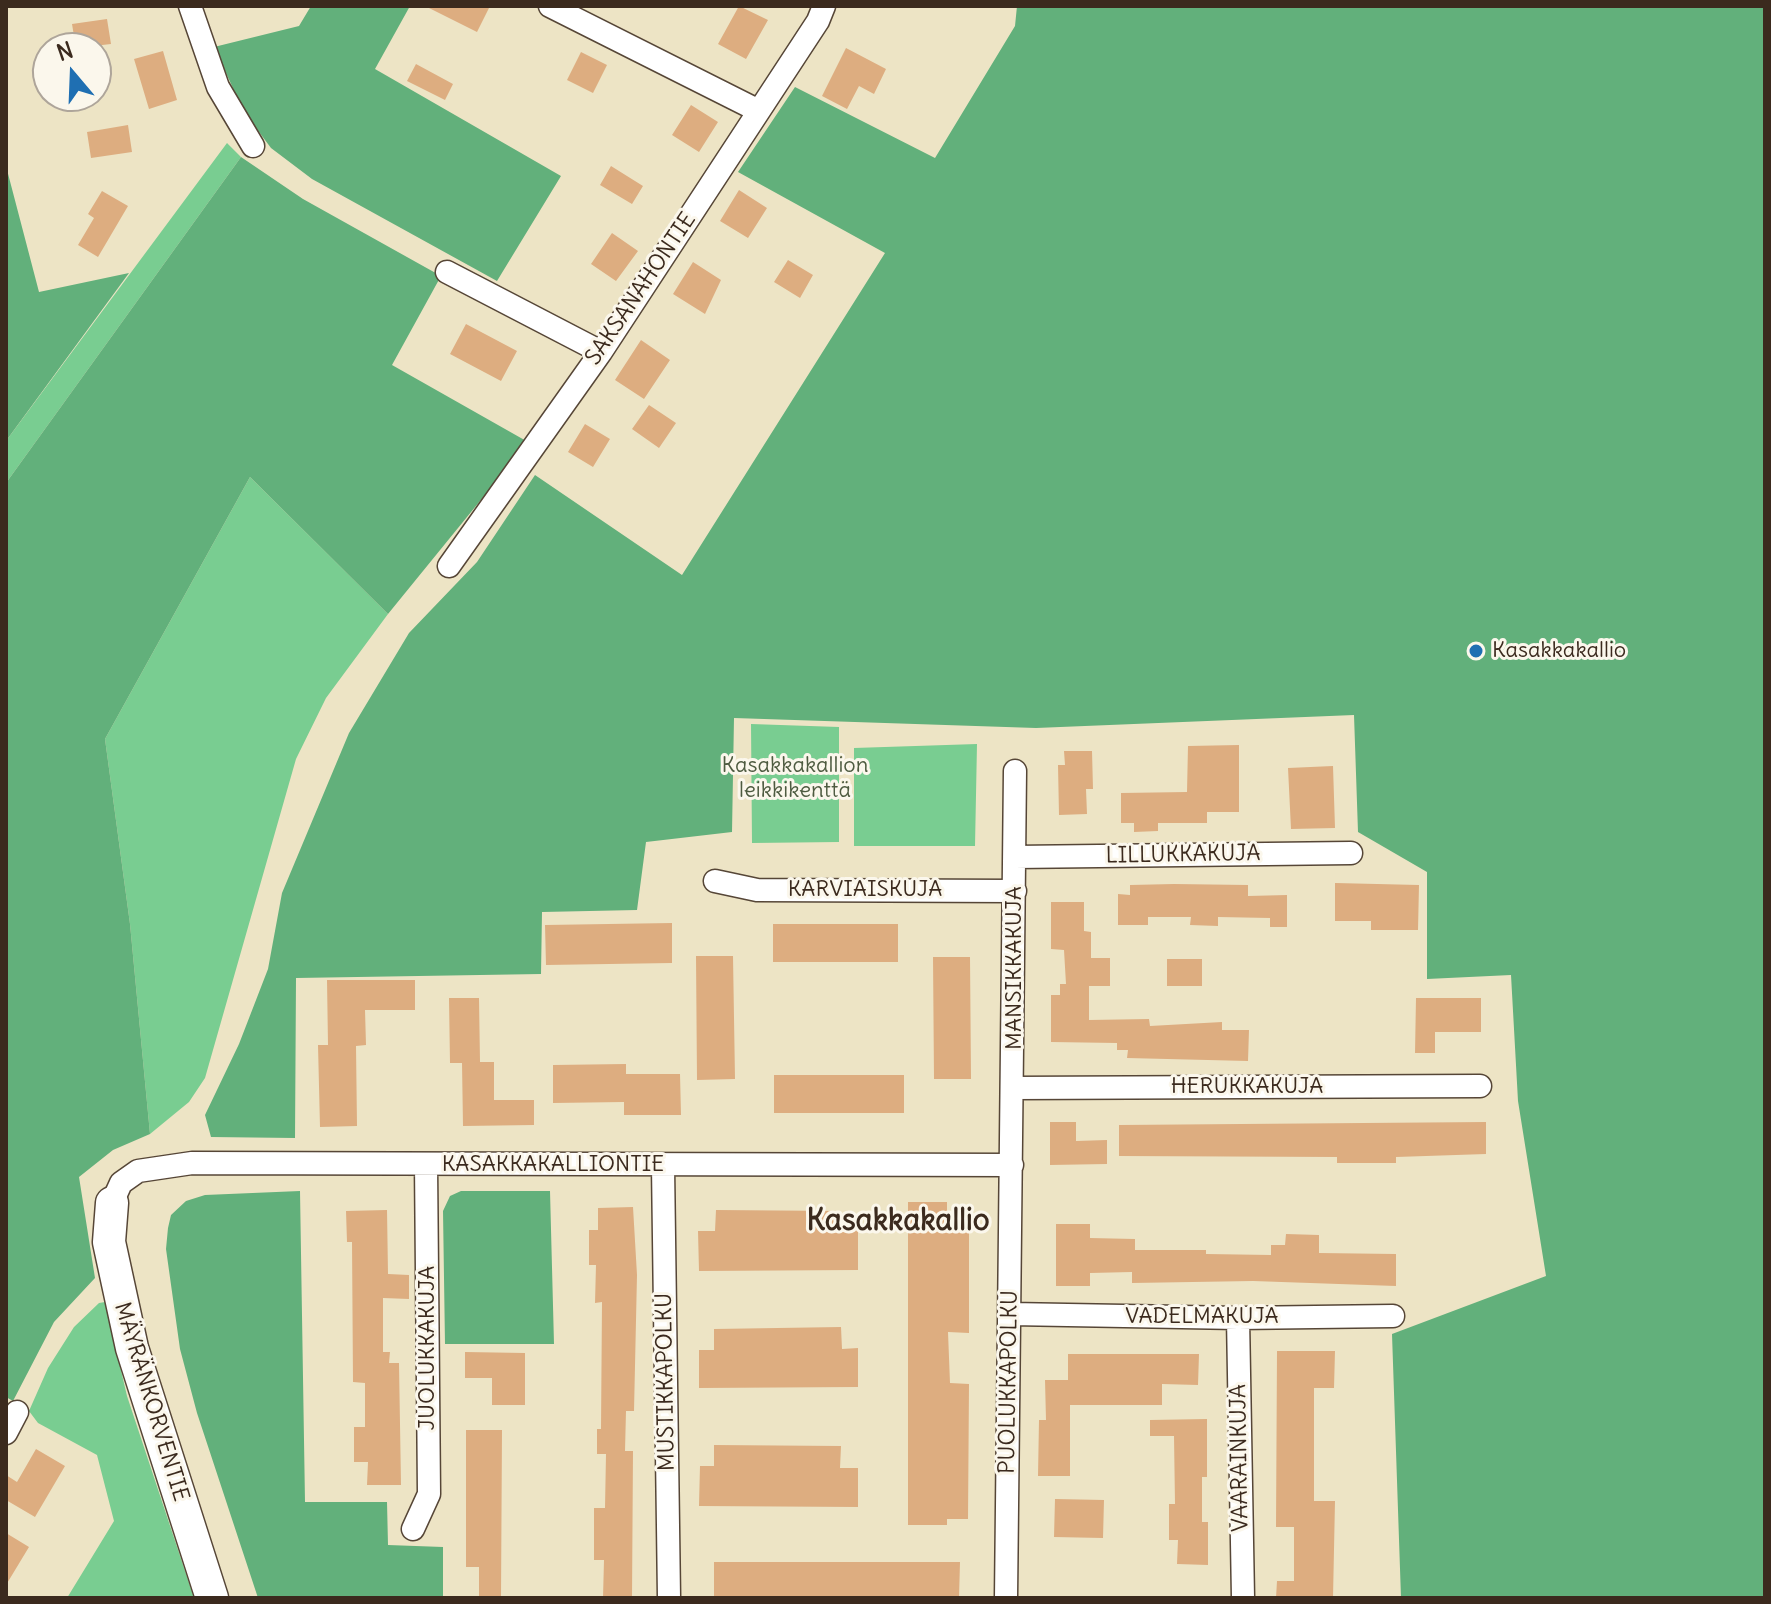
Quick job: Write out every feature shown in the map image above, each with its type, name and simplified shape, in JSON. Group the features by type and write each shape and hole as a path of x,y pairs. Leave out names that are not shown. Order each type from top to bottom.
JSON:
{"street":[{"path":"190,6 218,87 253,146"},
{"path":"550,6 759,111"},
{"name":"SAKSANAHONTIE","path":"449,566 601,352 818,21 824,6"},
{"path":"447,272 601,352"},
{"name":"MANSIKKAKUJA","path":"1012,1165 1015,771"},
{"name":"LILLUKKAKUJA","path":"1015,857 1351,853"},
{"name":"KARVIAISKUJA","path":"715,881 757,890 1015,891"},
{"name":"HERUKKAKUJA","path":"1014,1088 1480,1086"},
{"name":"KASAKKAKALLIONTIE","path":"112,1203 129,1175 168,1164 1012,1165"},
{"name":"JUOLUKKAKUJA","path":"413,1529 423,1513 429,1494 426,1164"},
{"name":"PUOLUKKAPOLKU","path":"1006,1598 1012,1165"},
{"name":"MUSTIKKAPOLKU","path":"663,1166 669,1598"},
{"name":"MÄYRÄNKORVENTIE","path":"112,1203 109,1242 132,1348 212,1598"},
{"name":"VADELMAKUJA","path":"1011,1314 1238,1318 1393,1316"},
{"name":"VAARAINKUJA","path":"1238,1318 1243,1598"},
{"path":"6,1433 17,1412"}],"green space":[{"path":"311,6 410,6 375,69 561,176 497,281 312,179 271,148 244,112 214,47 299,26"},
{"path":"1017,6 1765,6 1765,1598 1401,1598 1392,1334 1546,1276 1518,1101 1511,975 1427,979 1427,872 1358,832 1354,715 1036,728 734,718 732,832 646,842 637,910 542,912 541,974 296,978 295,1138 211,1137 205,1115 239,1044 268,969 282,893 349,733 409,633 477,562 535,475 682,575 885,253 738,172 795,87 935,158 1015,26"},
{"path":"227,143 241,157 6,483 6,441"},
{"path":"241,157 303,199 441,276 392,365 528,442 388,614 250,477 105,739 130,924 150,1134 113,1150 79,1177 95,1278 54,1322 13,1401 6,1397 6,483"},
{"path":"6,166 39,292 129,273 6,441"},
{"path":"250,477 388,614 326,698 296,759 205,1078 189,1102 150,1134 130,924 105,739"},
{"name":"Kasakkakallion leikkikenttä","path":"751,724 839,727 839,842 752,843"},
{"path":"977,744 975,846 854,846 854,748"},
{"path":"300,1191 305,1502 387,1502 388,1545 443,1547 443,1598 258,1598 197,1413 180,1349 166,1249 168,1228 171,1215 186,1201 205,1195"},
{"path":"461,1191 550,1191 554,1344 445,1344 443,1211 450,1196"},
{"path":"105,1302 127,1396 194,1598 67,1598 114,1521 97,1455 38,1423 29,1411 48,1368 74,1327 99,1303"}],"building":[{"path":"425,6 490,6 477,32"},
{"path":"739,6 768,20 746,59 718,44"},
{"path":"107,19 109,32 73,32 72,24"},
{"path":"846,48 886,69 874,94 859,86 847,109 822,96"},
{"path":"163,51 177,100 149,109 134,59"},
{"path":"581,52 607,65 593,93 567,80"},
{"path":"416,64 453,84 445,100 407,81"},
{"path":"691,105 718,122 699,152 672,135"},
{"path":"128,125 132,152 91,158 87,132"},
{"path":"611,166 643,186 632,204 600,185"},
{"path":"739,190 767,208 748,238 720,221"},
{"path":"102,191 128,206 98,257 78,245 94,218 88,214"},
{"path":"612,233 638,251 616,281 591,264"},
{"path":"788,260 813,275 800,298 774,282"},
{"path":"693,262 721,280 705,314 673,294"},
{"path":"466,324 517,351 501,381 450,354"},
{"path":"641,340 670,360 644,399 615,380"},
{"path":"649,405 676,423 659,448 632,429"},
{"path":"585,424 610,439 593,467 568,452"},
{"path":"1239,745 1239,812 1207,812 1207,823 1158,823 1158,831 1134,832 1134,823 1121,823 1121,793 1187,792 1188,746"},
{"path":"1064,751 1092,751 1093,789 1086,789 1087,814 1059,815 1058,765 1065,765"},
{"path":"1333,766 1335,828 1291,829 1288,768"},
{"path":"1335,883 1419,885 1418,930 1371,930 1371,921 1335,921"},
{"path":"1130,885 1248,885 1248,896 1287,895 1287,927 1270,927 1270,918 1218,917 1218,926 1190,925 1191,917 1148,917 1148,925 1118,925 1118,894 1130,895"},
{"path":"1051,902 1084,902 1084,931 1091,932 1091,958 1110,958 1110,986 1089,986 1089,1020 1149,1019 1150,1026 1222,1022 1222,1030 1249,1030 1248,1061 1127,1058 1128,1050 1117,1050 1117,1043 1051,1042 1051,995 1060,995 1060,984 1066,984 1064,950 1051,949"},
{"path":"672,923 672,963 546,965 545,925"},
{"path":"773,924 898,924 898,962 773,962"},
{"path":"696,956 733,956 735,1079 697,1080"},
{"path":"933,957 970,957 971,1079 934,1079"},
{"path":"1167,959 1202,959 1202,986 1167,986"},
{"path":"327,980 415,980 415,1010 365,1010 366,1045 356,1046 357,1126 320,1127 318,1045 328,1045"},
{"path":"449,998 479,998 480,1062 494,1062 494,1100 534,1100 534,1125 463,1126 462,1063 450,1063"},
{"path":"1416,998 1481,998 1481,1032 1435,1032 1435,1053 1415,1053"},
{"path":"626,1064 626,1074 680,1074 681,1115 624,1115 624,1102 553,1103 553,1065"},
{"path":"774,1075 904,1075 904,1113 774,1113"},
{"path":"1050,1122 1076,1122 1076,1141 1107,1140 1107,1164 1050,1165"},
{"path":"1486,1122 1486,1154 1396,1157 1396,1163 1337,1163 1337,1157 1119,1156 1119,1125"},
{"path":"908,1202 947,1202 947,1221 969,1221 969,1333 948,1332 950,1383 969,1384 968,1519 947,1519 947,1525 908,1525"},
{"path":"633,1207 637,1275 634,1411 626,1411 625,1451 633,1451 632,1598 603,1598 604,1560 594,1560 594,1508 605,1508 606,1454 597,1454 597,1429 601,1429 602,1302 595,1303 596,1265 589,1265 589,1230 598,1230 598,1208"},
{"path":"387,1210 388,1274 409,1275 409,1299 383,1298 383,1352 390,1352 389,1363 399,1363 401,1485 367,1485 368,1462 354,1462 354,1427 365,1427 365,1383 353,1382 352,1242 347,1242 346,1211"},
{"path":"716,1210 840,1211 839,1230 858,1230 858,1270 699,1271 698,1231 715,1231"},
{"path":"1056,1224 1090,1224 1090,1238 1135,1239 1135,1250 1206,1250 1206,1254 1271,1255 1271,1245 1285,1245 1286,1234 1319,1235 1319,1253 1396,1254 1396,1286 1253,1281 1132,1283 1132,1272 1090,1273 1090,1286 1056,1286"},
{"path":"841,1327 842,1349 858,1348 858,1387 699,1388 699,1350 714,1350 714,1329"},
{"path":"1277,1351 1335,1351 1334,1388 1314,1388 1314,1501 1335,1501 1333,1598 1276,1598 1277,1581 1294,1581 1294,1527 1276,1527"},
{"path":"465,1352 525,1353 525,1405 492,1405 492,1378 465,1378"},
{"path":"1068,1354 1199,1354 1198,1385 1162,1384 1162,1405 1070,1405 1070,1476 1038,1476 1039,1420 1046,1420 1045,1380 1068,1380"},
{"path":"1207,1419 1207,1477 1202,1477 1202,1522 1208,1522 1208,1565 1177,1564 1178,1540 1169,1540 1169,1504 1175,1504 1174,1436 1150,1436 1150,1420"},
{"path":"466,1430 502,1430 501,1598 479,1598 479,1567 466,1567"},
{"path":"714,1445 841,1446 840,1468 858,1468 858,1507 699,1506 700,1466 714,1466"},
{"path":"36,1449 65,1466 35,1517 6,1500 6,1475 17,1482"},
{"path":"1055,1499 1104,1500 1103,1538 1054,1537"},
{"path":"6,1533 29,1547 6,1585"},
{"path":"714,1562 960,1562 959,1598 714,1598"}],"place":[{"name":"Kasakkakallio","path":"1476,651"}],"district":[{"name":"Kasakkakallio","path":"898,1221"}]}
